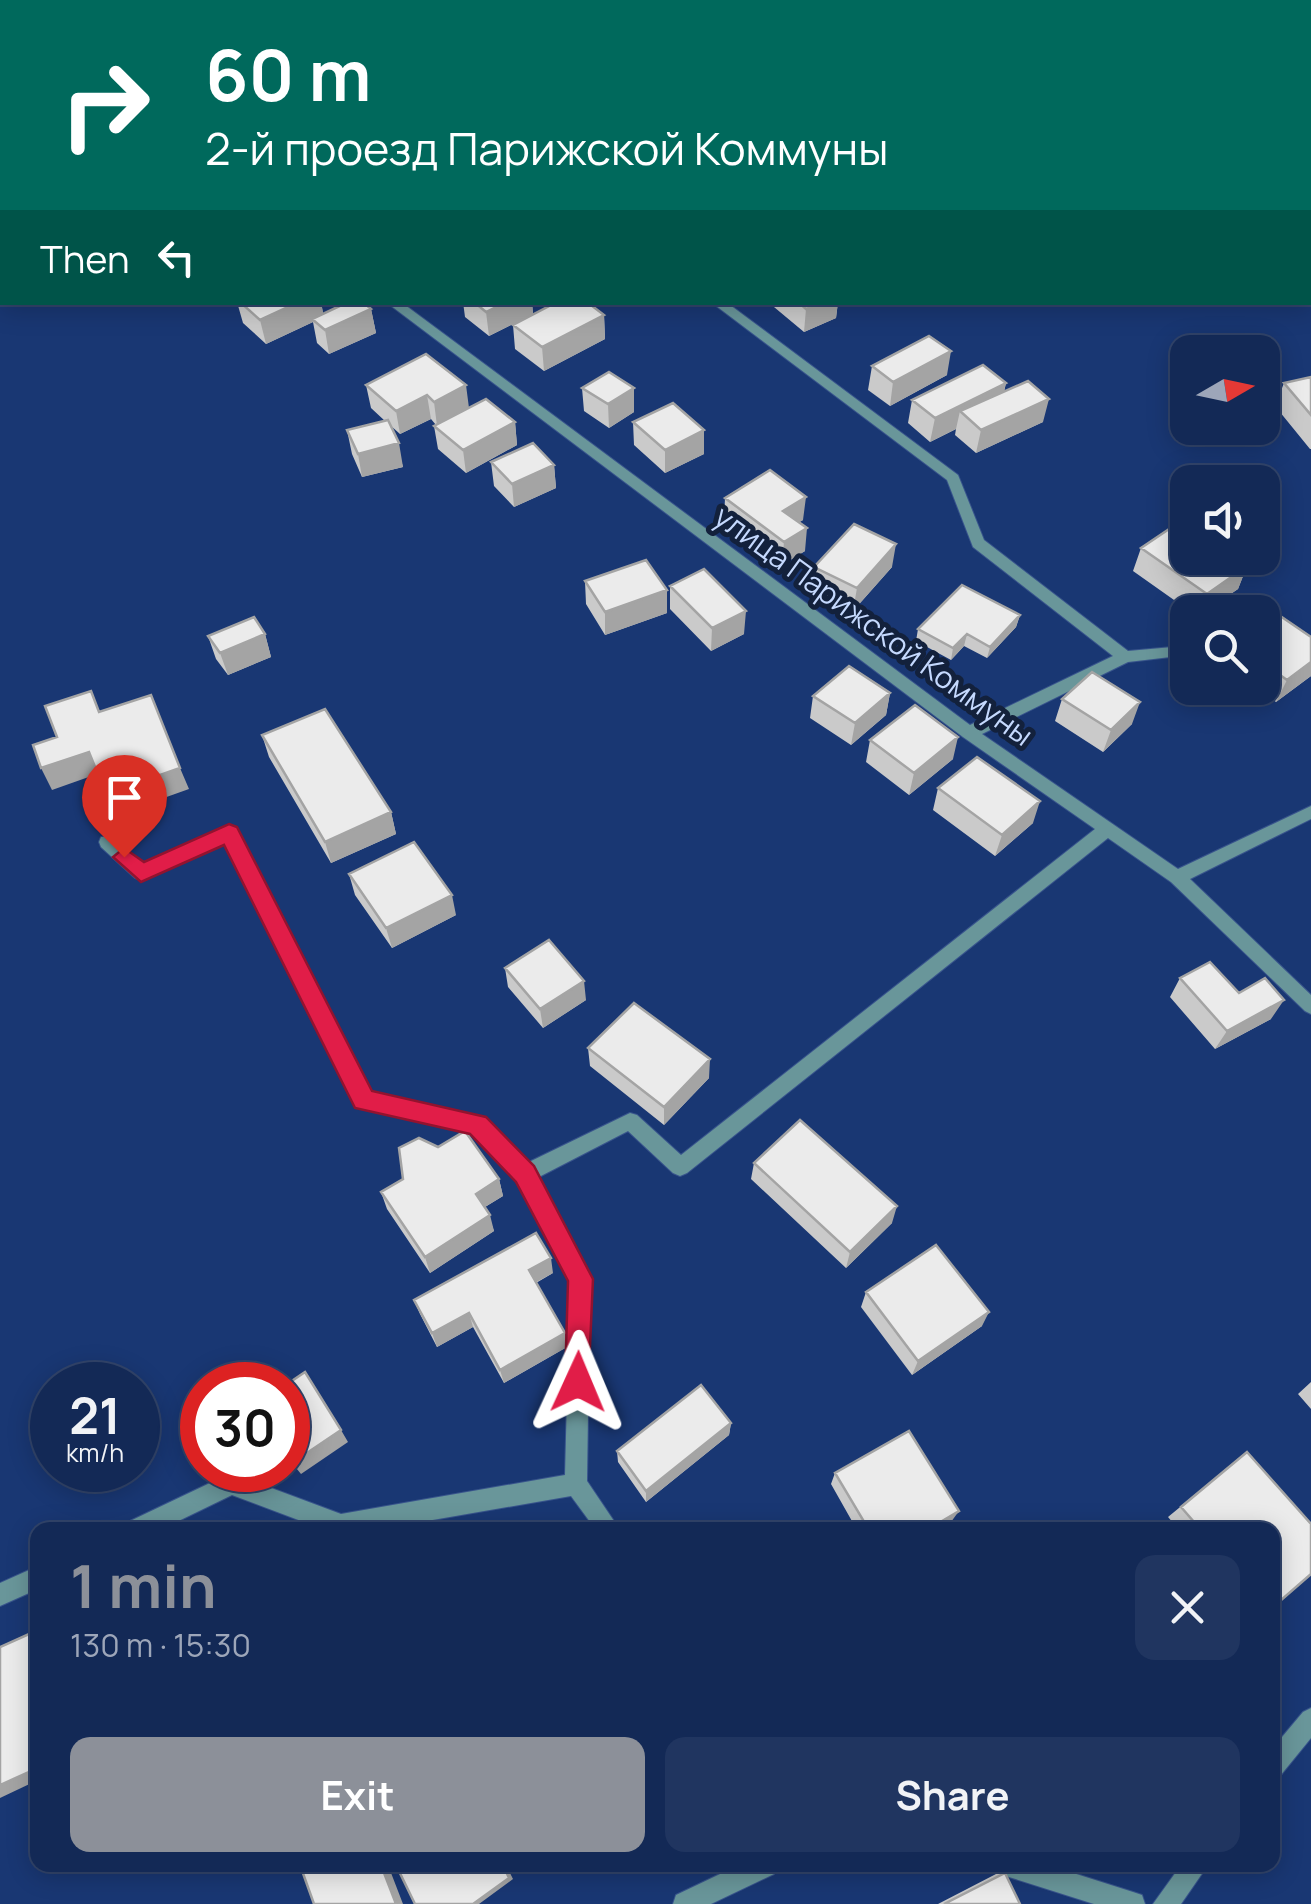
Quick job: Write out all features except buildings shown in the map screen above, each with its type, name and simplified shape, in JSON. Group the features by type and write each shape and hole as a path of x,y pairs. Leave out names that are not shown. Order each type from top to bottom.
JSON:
{"street":[{"name":"улица Парижской Коммуны","path":"396,305 969,733 1177,877 1311,1006"},
{"path":"720,305 953,478 978,542 1126,656"},
{"path":"969,733 1126,656 1170,651"},
{"path":"1177,877 1311,812"},
{"path":"525,1174 630,1121 680,1167 1108,828"},
{"path":"107,842 141,873 229,833 364,1100 477,1125 525,1174 580,1279 576,1484 603,1522"},
{"path":"153,1522 232,1484 331,1522"},
{"path":"363,1522 576,1484"},
{"path":"0,1595 30,1581"},
{"path":"1280,1758 1311,1720"},
{"path":"684,1904 750,1872"},
{"path":"1031,1872 1133,1904"},
{"path":"1164,1904 1190,1872"}],"route":[{"path":"124,857 141,873 229,833 364,1100 477,1125 525,1174 580,1279 578,1382"}]}
